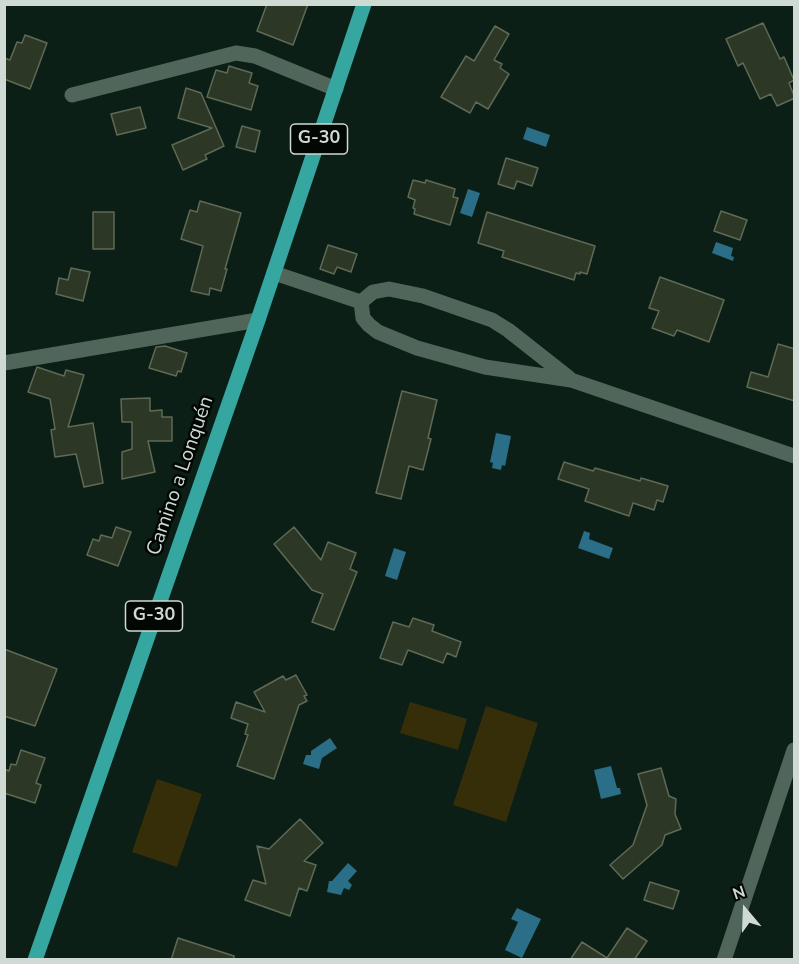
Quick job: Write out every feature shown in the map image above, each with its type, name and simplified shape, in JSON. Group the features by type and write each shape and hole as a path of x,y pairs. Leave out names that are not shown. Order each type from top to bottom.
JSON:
{"main road":[{"name":"Camino a Lonquén","path":"34,960 258,320 364,4"}],"street":[{"path":"72,95 236,53 255,56 336,90"},
{"path":"274,273 360,302"},
{"path":"360,302 373,292 389,289 423,297 492,320 571,380"},
{"path":"360,302 363,318 369,325 378,332 417,348 485,367 571,380 795,456"},
{"path":"4,363 258,320"},
{"path":"724,960 795,750"}],"shaded area":[{"path":"410,702 467,719 458,750 400,733"},
{"path":"486,706 538,723 506,822 453,805"},
{"path":"157,779 202,794 177,867 132,852"}],"water":[{"path":"527,127 550,135 546,147 523,139"},
{"path":"468,189 480,193 472,217 460,213"},
{"path":"716,242 733,248 731,256 734,257 733,261 712,253"},
{"path":"496,433 511,436 505,466 502,465 501,470 492,468 493,463 490,462"},
{"path":"584,531 590,533 589,539 613,548 609,559 578,548"},
{"path":"394,548 406,552 397,580 385,576"},
{"path":"330,738 337,748 322,758 319,769 303,764 306,755 311,755 311,751"},
{"path":"611,766 621,794 601,799 594,770"},
{"path":"348,863 357,871 348,881 352,885 349,890 344,888 341,895 327,892 329,881 332,881"},
{"path":"517,908 541,919 522,958 505,950 518,922 511,919"}],"building":[{"path":"267,4 308,4 293,45 257,31"},
{"path":"763,23 780,59 784,57 794,80 789,83 795,98 777,106 771,94 760,99 743,63 738,66 726,39"},
{"path":"495,26 509,34 494,60 502,64 500,68 509,74 488,109 476,102 470,113 441,97 466,56 474,61"},
{"path":"25,35 47,43 30,89 4,79 4,58 10,60 17,42 22,43"},
{"path":"229,66 252,73 249,83 258,86 251,110 207,97 216,70 227,73"},
{"path":"186,88 201,93 224,146 205,155 207,159 183,170 172,145 212,128 178,118"},
{"path":"140,107 146,128 117,135 111,114"},
{"path":"242,126 260,131 255,152 236,147"},
{"path":"506,158 538,168 532,186 517,181 514,189 498,184"},
{"path":"413,180 425,183 426,180 455,189 453,197 458,198 450,225 414,214 415,200 408,197"},
{"path":"200,201 241,213 221,291 210,288 209,295 191,291 203,246 181,239 190,210 197,212"},
{"path":"721,211 747,220 740,240 714,231"},
{"path":"93,212 114,212 114,249 93,249"},
{"path":"487,212 595,246 587,274 576,273 574,280 502,257 504,251 478,243"},
{"path":"328,245 357,254 351,272 337,267 334,274 320,269"},
{"path":"71,268 90,272 83,301 56,294 59,278 68,280"},
{"path":"660,277 724,300 709,342 677,330 674,336 652,328 659,311 649,308"},
{"path":"778,344 795,349 795,401 747,387 751,372 768,377"},
{"path":"165,346 187,353 181,372 178,371 176,376 149,368 156,347"},
{"path":"37,367 64,376 66,370 84,375 68,427 93,423 103,483 84,487 76,454 55,457 51,430 55,429 50,399 28,392"},
{"path":"402,391 437,400 423,470 409,466 401,499 376,493"},
{"path":"150,398 150,411 162,410 162,417 172,417 172,441 148,441 155,472 122,479 122,452 132,449 132,422 122,422 121,399"},
{"path":"564,462 593,471 595,468 640,481 641,478 668,486 663,502 657,500 654,510 633,503 629,516 585,501 589,489 558,479"},
{"path":"116,527 131,532 118,566 87,555 93,539 99,541 101,535 112,538"},
{"path":"294,527 321,560 328,542 356,553 350,569 357,572 334,630 312,622 323,594 312,590 274,544"},
{"path":"413,618 434,625 432,631 461,642 456,657 447,653 443,663 408,650 402,665 380,658 393,622 409,627"},
{"path":"4,649 57,669 35,726 4,716"},
{"path":"296,675 307,695 304,696 307,701 299,705 274,779 237,766 248,735 245,734 248,724 231,718 236,702 265,712 254,692 283,676 286,680"},
{"path":"21,750 45,758 36,783 41,785 35,803 4,793 4,769 9,771 11,764 16,765"},
{"path":"661,768 669,796 676,799 675,814 681,829 665,835 662,845 623,879 610,865 633,845 647,805 638,774"},
{"path":"300,819 323,843 304,861 316,865 307,891 299,888 290,916 245,900 253,880 266,884 257,846 269,849"},
{"path":"650,882 679,891 673,909 644,900"},
{"path":"627,928 647,941 634,960 570,960 582,942 607,958"},
{"path":"178,938 234,956 234,960 171,960"}]}
